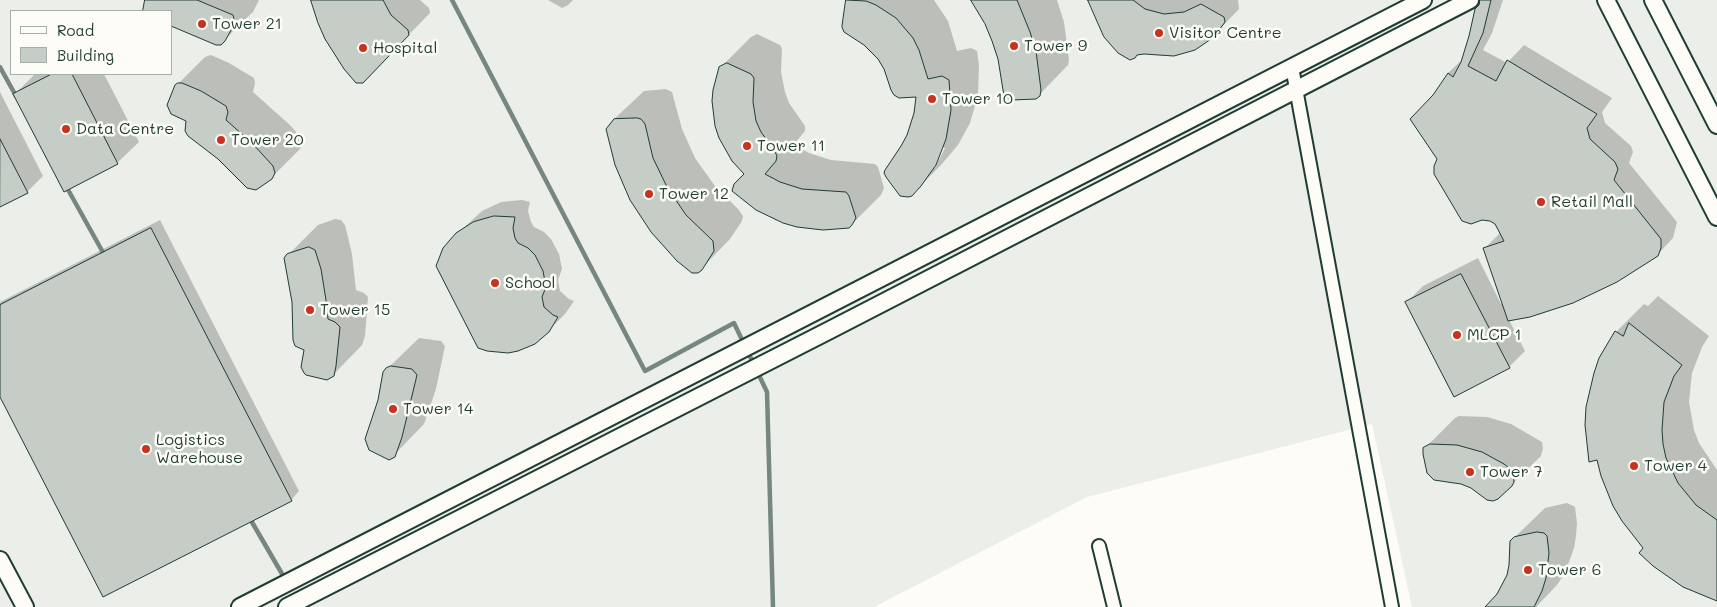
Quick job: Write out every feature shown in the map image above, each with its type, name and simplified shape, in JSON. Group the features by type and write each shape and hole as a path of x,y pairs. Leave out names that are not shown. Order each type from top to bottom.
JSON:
{"street":[{"path":"240,607 1423,0"},
{"path":"287,607 1470,0"},
{"path":"1606,0 1717,217"},
{"path":"1653,0 1717,125"},
{"path":"1292,67 1392,607"},
{"path":"1099,546 1114,607"},
{"path":"0,560 25,607"}],"shaded area":[{"path":"0,0 1717,0 1717,607 1412,607 1372,424 1087,497 874,607 0,607"}],"building":[{"name":"Tower 21","path":"145,0 197,0 233,15 235,23 225,41 221,45 216,45 172,26 172,10 143,10"},
{"name":"Hospital","path":"311,0 383,0 391,15 408,30 409,35 363,83 356,83 344,69 325,39"},
{"name":"Tower 10","path":"846,0 866,1 896,18 913,38 919,50 928,79 942,76 949,80 951,110 946,139 936,165 912,196 900,196 884,173 907,135 914,113 916,97 899,98 894,95 878,59 864,45 844,32 842,27"},
{"name":"Tower 9","path":"971,0 1017,0 1036,51 1041,90 1040,96 1036,99 1012,100 1004,96 998,59 992,41 985,24"},
{"name":"Visitor Centre","path":"1088,0 1133,0 1145,9 1164,14 1184,12 1201,4 1224,17 1225,22 1214,37 1195,50 1174,56 1137,55 1130,60 1118,53 1104,37"},
{"name":"Retail Mall","path":"1480,0 1491,0 1483,33 1468,66 1496,81 1507,60 1597,114 1587,128 1590,139 1615,162 1618,169 1614,180 1661,239 1661,248 1658,256 1617,282 1573,303 1530,317 1508,321 1483,248 1504,241 1495,224 1490,221 1482,220 1471,224 1462,221 1434,174 1434,166 1437,159 1410,119 1433,95 1448,73 1453,77 1461,62 1475,9 1479,5"},
{"name":"Tower 11","path":"727,63 751,74 754,78 753,102 756,121 777,156 776,161 765,174 780,182 802,189 846,192 856,218 849,228 823,230 797,227 783,223 756,210 732,191 734,184 744,174 732,161 719,138 715,126 712,101 719,67"},
{"name":"Data Centre","path":"50,75 73,75 118,164 64,192 13,94"},
{"name":"Tower 20","path":"178,83 201,91 226,106 228,112 226,120 252,143 273,166 275,173 272,179 256,190 247,188 218,159 188,136 185,131 186,121 171,114 167,105 175,85"},
{"name":"Tower 12","path":"614,119 641,119 645,124 653,158 667,187 686,215 713,241 714,251 698,273 692,273 677,261 651,232 630,200 615,165 606,129"},
{"path":"0,139 28,193 0,207"},
{"name":"School","path":"494,216 515,217 513,228 515,238 518,243 528,248 535,255 543,271 546,287 542,297 544,307 558,317 549,332 535,344 508,353 478,348 436,266 443,248 456,233 473,222"},
{"name":"Logistics Warehouse","path":"151,228 292,501 103,597 0,397 0,305"},
{"name":"Tower 15","path":"309,247 315,250 321,269 328,319 340,327 334,376 327,380 304,373 301,367 304,350 295,346 293,340 292,302 284,258 287,254"},
{"name":"MLCP 1","path":"1461,274 1510,368 1454,397 1405,302"},
{"name":"Tower 4","path":"1629,323 1682,365 1674,376 1664,402 1663,444 1666,458 1678,483 1696,505 1717,520 1717,601 1683,587 1653,566 1639,553 1643,548 1613,506 1597,460 1589,462 1585,425 1586,407 1594,373 1599,358 1615,331 1623,336"},
{"name":"Tower 14","path":"391,366 412,369 417,375 402,437 395,457 389,460 369,450 365,439 378,400 383,372"},
{"name":"Tower 7","path":"1430,444 1457,445 1482,452 1513,471 1514,482 1498,499 1493,501 1487,500 1471,488 1461,484 1434,480 1427,473 1423,454 1423,448"},
{"name":"Tower 6","path":"1537,532 1544,533 1547,536 1549,553 1546,578 1534,607 1485,607 1497,594 1507,575 1510,541 1514,537"}],"waterway":[{"path":"452,0 645,371 734,323 767,392 773,607"},
{"path":"0,67 16,96"},
{"path":"66,186 105,256"},
{"path":"249,517 285,579"}],"place":[{"name":"Tower 21","path":"202,24"},
{"name":"Visitor Centre","path":"1159,33"},
{"name":"Tower 9","path":"1014,46"},
{"name":"Hospital","path":"363,48"},
{"name":"Tower 10","path":"932,99"},
{"name":"Data Centre","path":"66,129"},
{"name":"Tower 20","path":"221,140"},
{"name":"Tower 11","path":"747,146"},
{"name":"Tower 12","path":"649,194"},
{"name":"Retail Mall","path":"1541,202"},
{"name":"School","path":"495,283"},
{"name":"Tower 15","path":"310,310"},
{"name":"MLCP 1","path":"1457,335"},
{"name":"Tower 14","path":"393,409"},
{"name":"Logistics Warehouse","path":"146,449"},
{"name":"Tower 4","path":"1634,466"},
{"name":"Tower 7","path":"1470,472"},
{"name":"Tower 6","path":"1528,570"}]}
